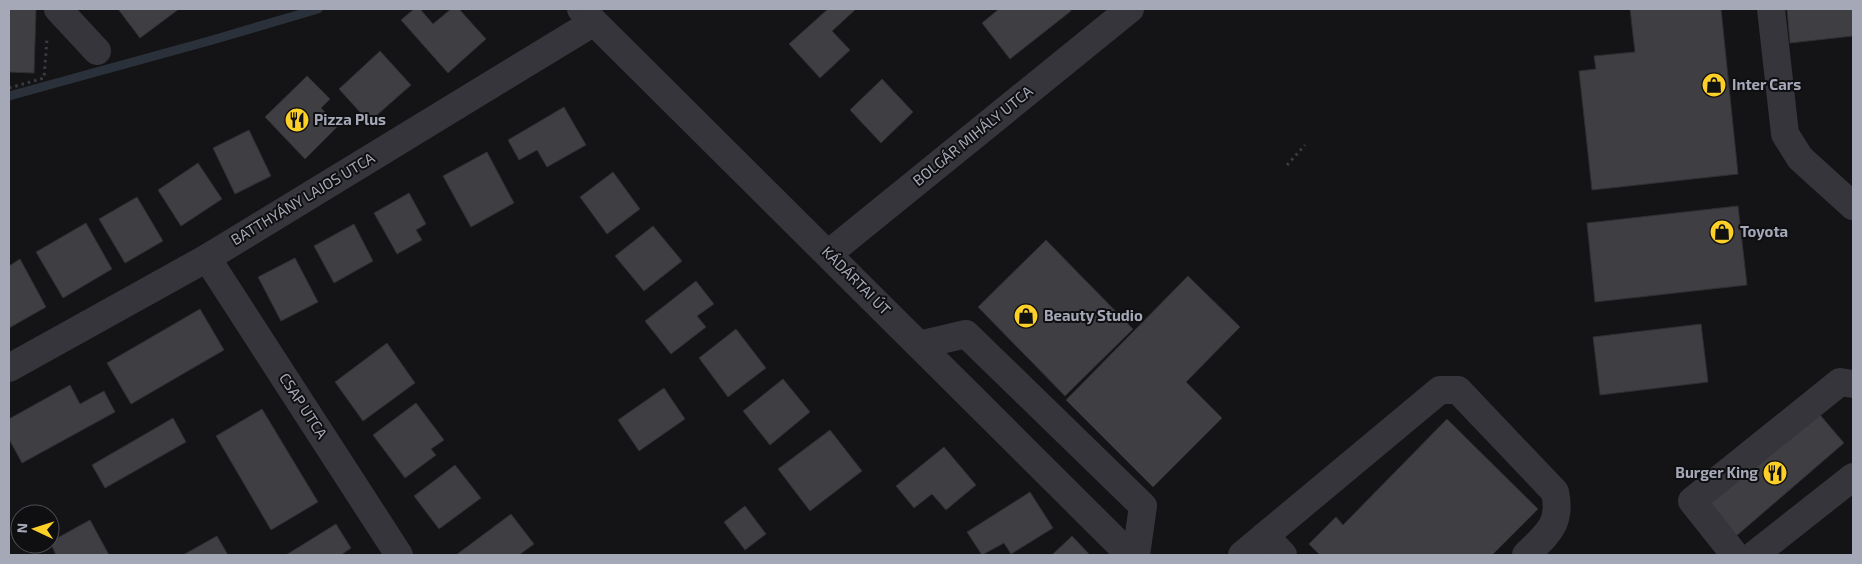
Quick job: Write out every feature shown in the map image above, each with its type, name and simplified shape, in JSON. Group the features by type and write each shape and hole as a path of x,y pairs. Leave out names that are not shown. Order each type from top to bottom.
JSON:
{"street":[{"path":"58,9 97,51"},
{"path":"1771,9 1785,134 1800,158 1853,204"},
{"name":"BOLGÁR MIHÁLY UTCA","path":"828,254 1120,12"},
{"name":"KÁDÁRTAI ÚT","path":"587,15 1130,555"},
{"name":"BATTHYÁNY LAJOS UTCA","path":"9,368 207,258 587,15"},
{"name":"CSAP UTCA","path":"207,258 399,555"},
{"path":"919,344 966,334 1143,506 1136,555"},
{"path":"1735,555 1692,501 1840,382 1853,384"},
{"path":"1242,555 1440,390 1458,390 1555,492 1559,509 1550,531 1526,555"},
{"path":"1754,555 1853,477"},
{"path":"1264,536 1283,555"}],"path":[{"path":"9,88 44,78 47,38"},
{"path":"1287,165 1305,146"}],"building":[{"path":"9,9 36,9 34,73 9,72"},
{"path":"118,9 179,9 140,38"},
{"path":"414,9 420,9 433,24 451,9 459,9 486,39 448,73 401,20"},
{"path":"828,9 856,9 832,31 850,50 820,78 789,44"},
{"path":"999,9 1070,9 1071,11 1010,59 982,23"},
{"path":"1630,9 1721,9 1738,174 1592,190 1579,71 1596,69 1594,56 1635,52"},
{"path":"1787,9 1853,9 1853,36 1790,43"},
{"path":"380,51 411,85 369,122 339,89"},
{"path":"307,76 330,99 321,108 338,126 305,159 265,117"},
{"path":"882,79 913,112 881,143 850,110"},
{"path":"564,107 586,145 547,167 537,150 519,160 508,140"},
{"path":"249,130 271,176 235,194 213,148"},
{"path":"487,152 514,203 471,227 443,176"},
{"path":"198,163 222,199 181,226 158,190"},
{"path":"613,172 640,209 607,234 580,197"},
{"path":"409,193 426,224 416,230 422,240 397,254 374,213"},
{"path":"137,197 163,241 125,263 99,219"},
{"path":"1738,206 1747,285 1595,302 1587,223"},
{"path":"86,223 112,269 63,298 36,252"},
{"path":"354,224 373,261 334,283 314,246"},
{"path":"653,226 682,261 644,291 615,256"},
{"path":"1046,240 1133,329 1065,396 978,307"},
{"path":"295,258 318,302 281,321 258,277"},
{"path":"20,259 46,307 9,328 9,266"},
{"path":"1188,276 1240,327 1186,382 1222,418 1153,487 1066,400"},
{"path":"696,281 714,304 697,316 706,327 671,354 645,321"},
{"path":"200,309 224,350 131,404 107,363"},
{"path":"1701,324 1708,382 1600,395 1593,337"},
{"path":"736,329 766,368 728,397 699,358"},
{"path":"387,343 415,383 363,421 335,382"},
{"path":"783,379 810,412 770,445 743,411"},
{"path":"70,385 80,404 104,391 115,412 22,463 9,439 9,419"},
{"path":"664,388 685,419 639,451 618,420"},
{"path":"416,403 444,440 431,449 436,455 405,478 373,435"},
{"path":"262,409 318,502 271,530 216,436"},
{"name":"Burger King","path":"1815,409 1844,443 1735,537 1705,503"},
{"path":"173,418 186,442 105,488 92,465"},
{"path":"1447,419 1538,509 1492,555 1320,555 1309,544 1336,517 1343,525"},
{"path":"830,430 862,471 810,511 778,469"},
{"path":"944,447 976,485 946,510 932,494 914,508 896,486"},
{"path":"455,465 481,498 439,529 414,496"},
{"path":"1030,492 1053,528 1011,554 1004,543 982,555 967,532"},
{"path":"745,506 766,534 745,550 724,522"},
{"path":"511,514 534,544 519,555 456,555"},
{"path":"90,520 109,555 56,555 60,554 60,536"},
{"path":"336,524 351,548 341,555 286,555"},
{"path":"217,536 228,555 183,555"},
{"path":"1072,536 1090,555 1052,555"}],"waterway":[{"path":"9,96 318,9"}],"place":[{"name":"Inter Cars","path":"1714,85"},
{"name":"Pizza Plus","path":"297,120"},
{"name":"Toyota","path":"1722,232"},
{"name":"Beauty Studio","path":"1026,316"},
{"name":"Burger King","path":"1775,473"}]}
